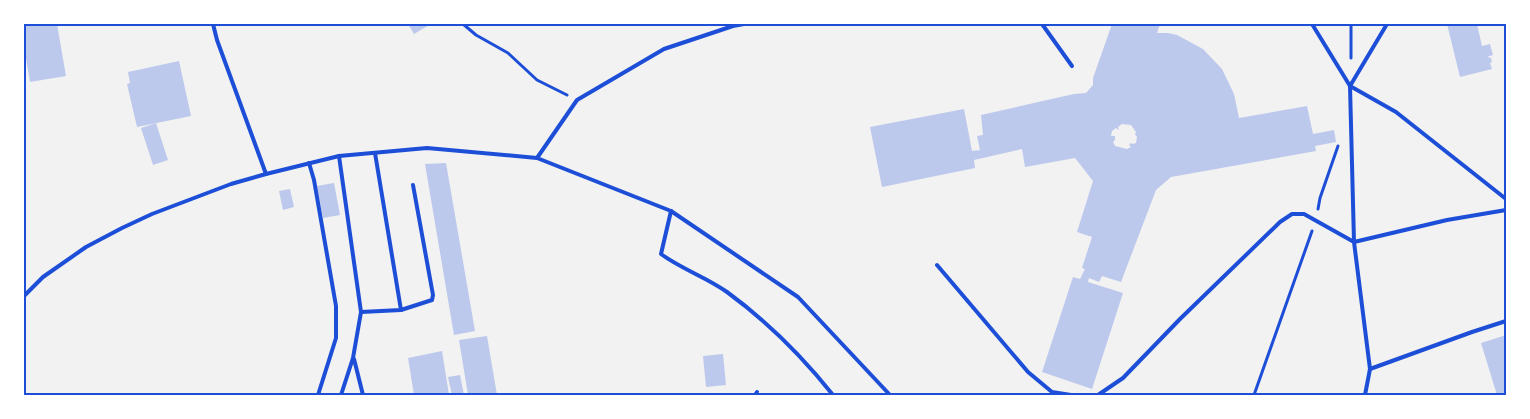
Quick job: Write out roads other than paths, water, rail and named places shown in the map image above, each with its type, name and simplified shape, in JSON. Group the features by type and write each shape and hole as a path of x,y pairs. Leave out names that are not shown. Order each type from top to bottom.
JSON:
{"lane":[{"path":"213,24 217,40 266,174"},
{"path":"537,158 577,100 664,49 744,24"},
{"path":"1042,24 1072,66"},
{"path":"1312,24 1350,86 1396,112 1506,200"},
{"path":"1365,395 1370,369 1354,242 1350,86 1387,24"},
{"path":"24,296 43,277 86,247 122,228 152,214 231,184 266,174 339,156 427,148 537,158 671,211 798,297 890,395"},
{"path":"375,153 401,310"},
{"path":"339,156 361,312 353,358 341,395"},
{"path":"309,163 314,180 336,306 337,325 336,338 318,395"},
{"path":"361,312 401,310 432,300 433,295 413,185"},
{"path":"1098,395 1123,378 1180,319 1280,222 1292,214 1304,214 1354,242 1447,220 1506,210"},
{"path":"671,211 661,254 726,291 775,330 834,395"},
{"path":"938,265 1028,372 1052,392 1071,395"},
{"path":"1370,369 1464,334 1506,321"},
{"path":"353,358 363,395"}]}
